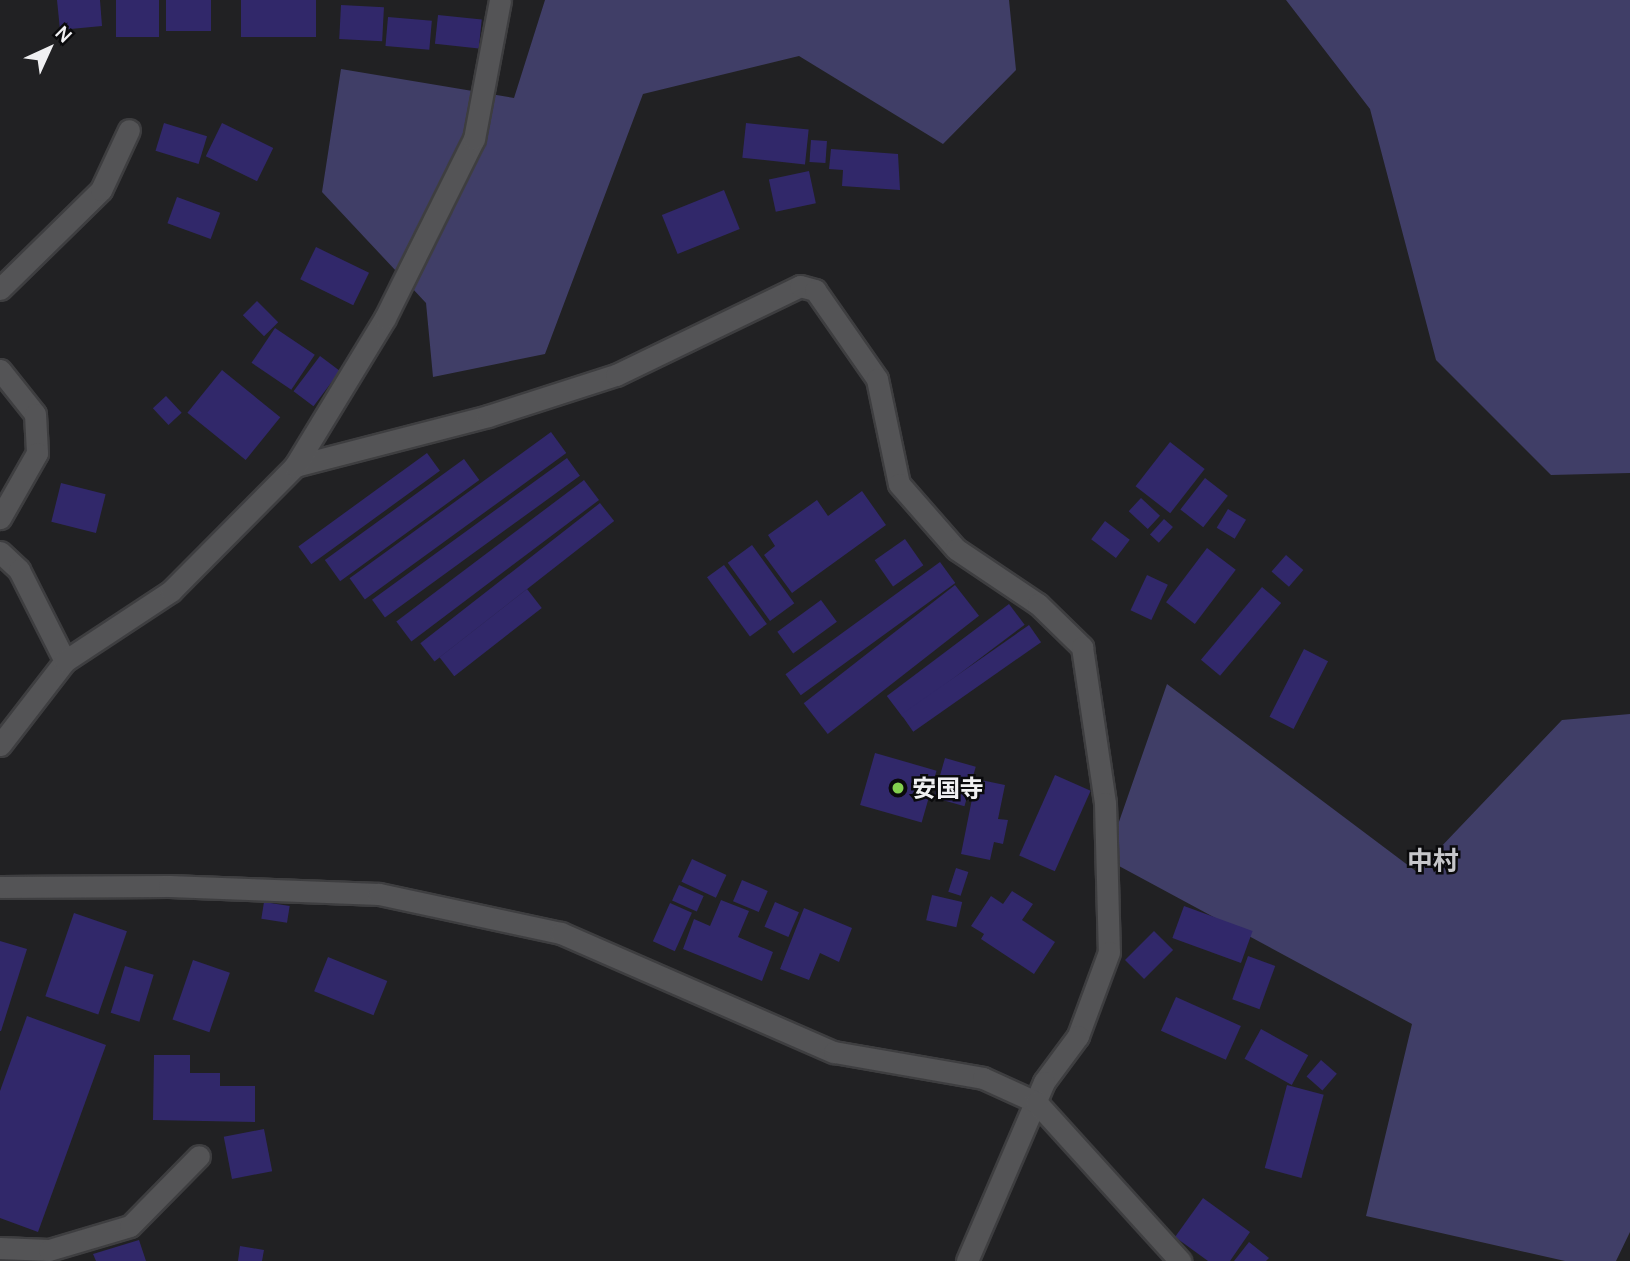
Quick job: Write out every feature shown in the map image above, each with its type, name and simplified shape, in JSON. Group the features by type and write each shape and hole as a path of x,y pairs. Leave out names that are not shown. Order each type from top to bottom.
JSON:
{"street":[{"path":"0,745 65,661 171,590 295,466 385,318 474,139 496,2"},
{"path":"0,289 101,190 129,130"},
{"path":"295,466 488,416 616,375 800,286 815,290 877,379 899,484 956,549 1038,604 1082,647 1105,803 1109,952 1078,1036 1044,1082 967,1261"},
{"path":"0,370 35,414 37,453 0,517"},
{"path":"0,552 19,570 65,661"},
{"path":"0,887 169,886 379,894 561,933 834,1052 983,1078 1036,1102 1180,1261"},
{"path":"0,1248 78,1252 130,1226 199,1156"}],"shaded area":[{"path":"545,0 1009,0 1016,70 943,144 799,56 643,94 545,354 433,377 426,303 322,192 341,69 514,98"},
{"path":"1286,0 1630,0 1630,473 1551,475 1436,360 1370,109"},
{"path":"1167,684 1417,872 1562,720 1630,714 1630,1232 1616,1261 1565,1261 1366,1216 1412,1024 1106,859"}],"building":[{"path":"57,0 100,0 102,26 60,30"},
{"path":"116,0 159,0 159,37 116,37"},
{"path":"166,0 211,0 211,31 166,31"},
{"path":"241,0 316,0 316,37 241,37"},
{"path":"341,5 384,7 382,41 339,39"},
{"path":"438,15 482,20 479,48 435,44"},
{"path":"388,17 432,21 429,50 385,46"},
{"path":"164,123 207,136 199,164 156,151"},
{"path":"222,123 273,148 257,181 206,156"},
{"path":"746,123 809,130 805,164 742,158"},
{"path":"811,140 827,141 825,163 809,162"},
{"path":"831,149 898,154 900,190 842,186 843,170 829,169"},
{"path":"809,171 816,203 776,212 769,180"},
{"path":"724,190 740,229 678,254 662,215"},
{"path":"177,197 220,213 211,239 167,223"},
{"path":"316,247 369,273 353,305 300,279"},
{"path":"257,301 278,322 264,336 243,315"},
{"path":"275,328 315,355 291,390 252,363"},
{"path":"320,356 340,371 313,406 294,391"},
{"path":"222,370 280,417 246,460 187,413"},
{"path":"166,396 182,413 169,425 153,408"},
{"path":"551,432 566,453 365,599 350,578"},
{"path":"1170,442 1205,469 1170,513 1136,486"},
{"path":"427,453 440,471 311,564 298,546"},
{"path":"567,458 580,476 385,617 372,600"},
{"path":"464,459 479,480 340,581 325,560"},
{"path":"1205,478 1228,496 1203,527 1180,510"},
{"path":"584,480 599,500 411,641 396,621"},
{"path":"61,483 106,494 96,533 51,522"},
{"path":"862,491 886,525 792,593 764,555 775,546 768,535 817,500 828,516"},
{"path":"1141,498 1160,516 1148,529 1129,511"},
{"path":"600,503 614,521 434,661 420,643"},
{"path":"1228,509 1246,520 1235,539 1217,528"},
{"path":"1164,519 1173,527 1159,543 1150,535"},
{"path":"1105,521 1130,540 1116,558 1091,539"},
{"path":"905,539 923,565 893,586 875,560"},
{"path":"752,545 794,603 770,621 728,563"},
{"path":"1207,548 1236,570 1195,624 1166,602"},
{"path":"1286,555 1303,570 1289,587 1272,572"},
{"path":"940,562 955,583 801,695 785,674"},
{"path":"724,565 767,624 750,636 707,577"},
{"path":"1147,575 1168,585 1151,620 1131,610"},
{"path":"955,585 979,616 828,734 804,703"},
{"path":"1262,587 1281,603 1220,676 1201,660"},
{"path":"527,589 542,608 454,676 440,657"},
{"path":"821,600 837,622 793,654 777,632"},
{"path":"1009,604 1025,625 902,717 887,696"},
{"path":"1029,625 1041,642 913,732 901,714"},
{"path":"1304,649 1328,661 1294,729 1269,717"},
{"name":"安国寺","path":"875,753 937,771 922,823 860,805"},
{"path":"945,758 976,767 964,806 934,797"},
{"path":"1055,775 1091,791 1055,871 1019,855"},
{"path":"976,779 1005,785 998,819 1008,820 1003,844 994,842 990,860 961,854"},
{"path":"692,859 726,875 716,898 681,882"},
{"path":"956,868 968,872 961,896 948,892"},
{"path":"742,880 768,891 759,912 733,901"},
{"path":"679,885 704,896 697,912 672,901"},
{"path":"1012,891 1033,904 1022,920 1055,942 1034,974 981,939 984,934 971,926 991,896 1003,904"},
{"path":"932,895 962,902 956,927 926,920"},
{"path":"721,900 749,911 738,937 773,952 762,981 683,949 694,919 710,926"},
{"path":"264,902 290,906 287,923 261,919"},
{"path":"775,902 799,912 788,937 764,927"},
{"path":"670,903 692,913 675,951 653,941"},
{"path":"1184,906 1253,931 1241,963 1172,938"},
{"path":"804,908 852,928 839,962 820,953 809,980 780,969"},
{"path":"74,913 127,931 98,1014 45,996"},
{"path":"1154,931 1173,950 1144,979 1125,960"},
{"path":"0,941 27,949 1,1031 0,1031"},
{"path":"1248,956 1275,966 1260,1009 1232,999"},
{"path":"328,957 387,981 373,1015 314,991"},
{"path":"193,960 230,973 209,1032 172,1020"},
{"path":"125,966 154,975 139,1022 111,1013"},
{"path":"1176,997 1241,1026 1226,1060 1161,1031"},
{"path":"27,1016 106,1045 38,1232 0,1218 0,1091"},
{"path":"1261,1029 1308,1055 1292,1085 1245,1059"},
{"path":"154,1055 190,1055 190,1073 220,1073 220,1086 255,1086 255,1122 153,1120"},
{"path":"1321,1060 1337,1074 1322,1090 1307,1077"},
{"path":"1287,1085 1324,1095 1301,1178 1265,1168"},
{"path":"264,1129 272,1171 232,1179 224,1137"},
{"path":"1203,1198 1250,1232 1230,1261 1208,1261 1175,1237"},
{"path":"139,1240 146,1261 96,1261 93,1254"},
{"path":"1249,1242 1269,1258 1266,1261 1234,1261"},
{"path":"240,1246 264,1250 262,1261 238,1261"}],"place":[{"name":"安国寺","path":"898,788"}],"district":[{"name":"中村","path":"1433,861"}]}
